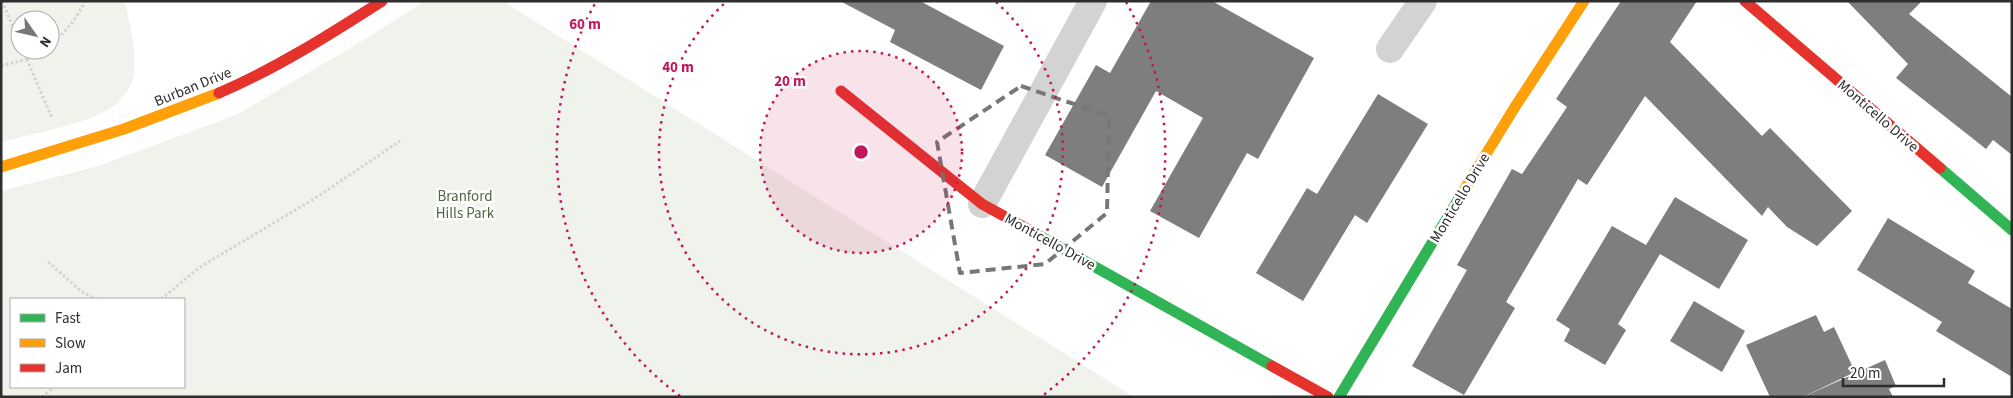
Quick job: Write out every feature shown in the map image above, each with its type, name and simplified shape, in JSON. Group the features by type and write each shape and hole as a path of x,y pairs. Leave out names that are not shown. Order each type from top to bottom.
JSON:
{"street":[{"name":"Burban Drive","path":"1,167 61,150 173,113 246,81 318,43 382,1"},
{"path":"982,204 1093,1"},
{"path":"1390,49 1423,1"},
{"name":"Monticello Drive","path":"1339,397 1513,110 1584,1"},
{"name":"Monticello Drive","path":"1746,1 2012,230"},
{"name":"Monticello Drive","path":"841,90 982,204 1328,397"}],"path":[{"path":"2,1 10,20"},
{"path":"60,36 66,31 85,1"},
{"path":"1,66 23,60"},
{"path":"27,60 56,128 61,150"},
{"path":"161,298 200,267 314,199 400,141"},
{"path":"48,262 82,292 95,298"},
{"path":"42,397 53,388"}],"highlighted area":[{"path":"1021,86 1109,116 1107,213 1045,264 960,273 937,142"}],"green space":[{"path":"1,1 125,1 135,65 129,88 111,108 88,119 1,142"},
{"name":"Branford Hills Park","path":"425,1 503,1 1134,397 1,397 1,191 98,166 236,115 362,41"}],"building":[{"path":"840,1 920,1 1004,46 981,90 890,42 895,30"},
{"path":"1151,1 1212,1 1314,58 1258,159 1247,153 1199,238 1150,211 1203,118 1156,91 1102,187 1045,155 1096,65 1110,73"},
{"path":"1621,1 1697,1 1670,42 1762,136 1770,128 1852,211 1817,246 1787,227 1768,207 1762,216 1645,96 1587,185 1578,179 1506,302 1515,308 1464,395 1412,366 1467,270 1457,265 1512,169 1522,174 1567,107 1556,99"},
{"path":"1847,1 1922,1 1909,14 2012,97 2012,155 1993,140 1986,149 1896,78 1908,64"},
{"path":"1378,94 1428,124 1367,223 1355,215 1303,301 1256,273 1307,188 1317,194"},
{"path":"1675,197 1748,240 1719,289 1660,254 1618,324 1626,330 1605,365 1564,341 1570,329 1556,320 1612,226 1646,245"},
{"path":"1888,218 1975,271 1968,283 2012,309 2012,377 1936,331 1942,322 1857,270"},
{"path":"1694,301 1745,331 1722,372 1670,341"},
{"path":"1816,315 1824,332 1834,327 1855,372 1803,397 1770,397 1746,345"},
{"path":"1885,360 1896,386 1889,389 1893,397 1803,397"}],"traffic: fast":[{"path":"1940,168 2012,230"},
{"path":"1339,397 1461,195"},
{"path":"1031,231 1272,366"}],"traffic: slow":[{"path":"1461,195 1513,110 1584,1"},
{"path":"1,167 124,129 219,93"}],"traffic: jam":[{"path":"219,93 282,62 382,1"},
{"path":"1745,1 1940,168"},
{"path":"841,91 982,204 1031,231"},
{"path":"1272,366 1328,397"}]}
